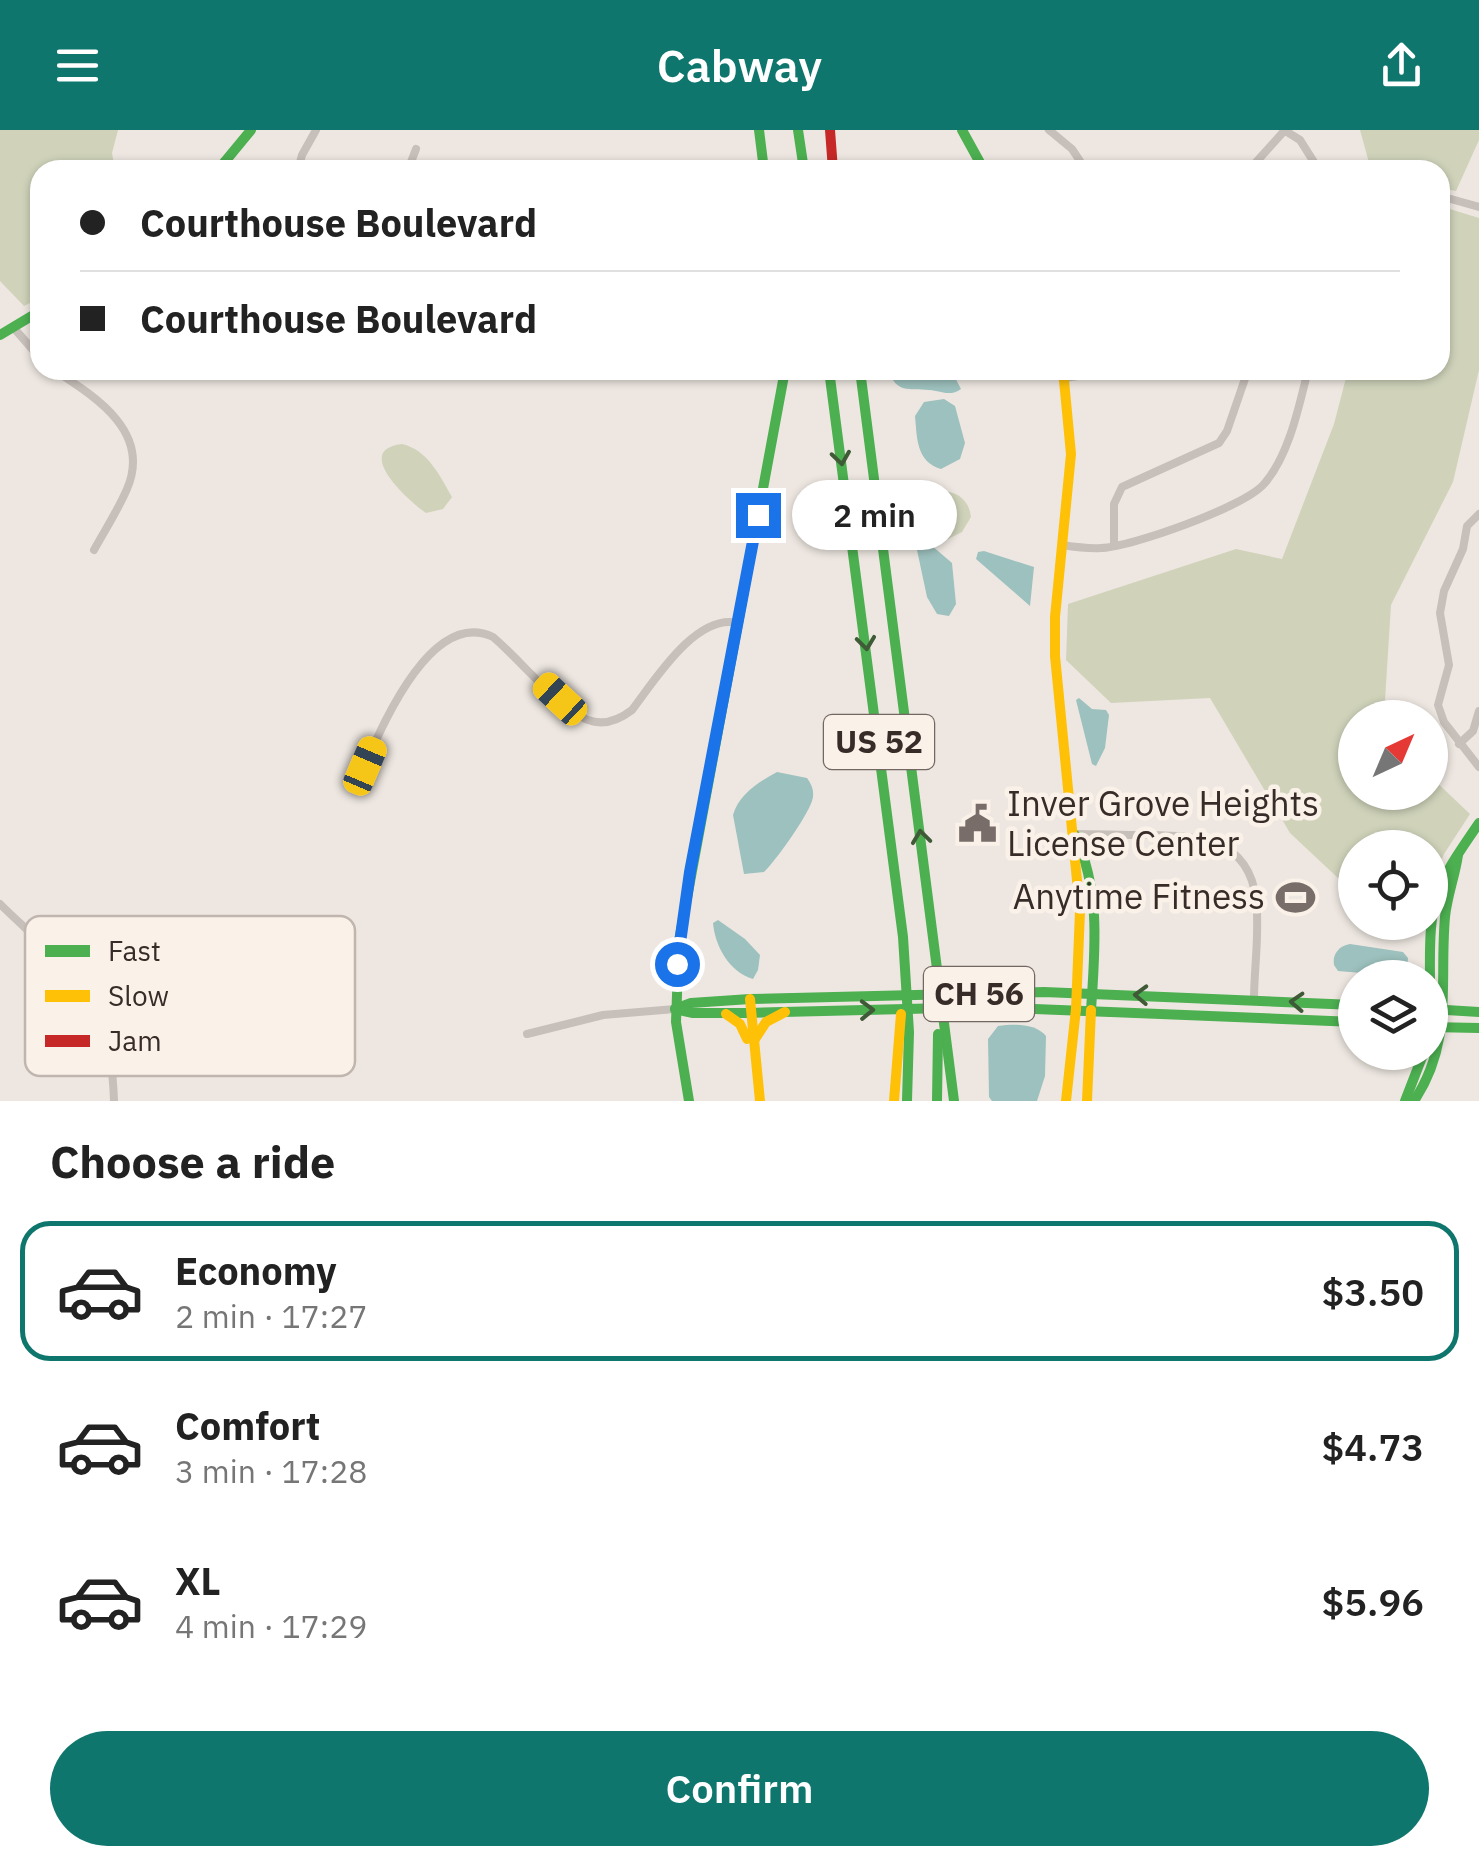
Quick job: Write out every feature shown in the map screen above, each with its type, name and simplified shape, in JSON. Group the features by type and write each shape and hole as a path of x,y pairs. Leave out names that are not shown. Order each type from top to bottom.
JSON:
{"main road":[{"path":"226,160 251,130"},
{"path":"759,130 763,160"},
{"path":"798,130 802,160"},
{"path":"833,130 835,160"},
{"path":"962,130 978,160"},
{"path":"0,335 30,317"},
{"path":"689,1101 675,1009 683,911 783,380"},
{"name":"US 52","path":"831,380 905,972 908,1101"},
{"name":"US 52","path":"861,380 937,972 942,1032 936,1101"},
{"path":"1065,380 1072,454 1054,656 1080,911 1076,1009 1066,1101"},
{"path":"1431,960 1434,902 1444,872 1479,823"},
{"path":"1074,834 1086,858 1094,902 1087,1101"},
{"path":"1441,960 1458,855"},
{"name":"CH 56","path":"750,999 1077,992 1338,1004"},
{"path":"675,1009 691,1003 750,999 751,1101"},
{"name":"CH 56","path":"750,1013 988,1007 1338,1021"},
{"path":"675,1009 692,1013 750,1013"},
{"path":"1448,1011 1479,1012"},
{"path":"751,1040 762,1025 785,1012"},
{"path":"726,1014 740,1024 751,1040 760,1101"},
{"path":"1448,1027 1479,1028"},
{"path":"894,1101 904,1032"},
{"path":"942,1032 954,1101"},
{"path":"1404,1101 1417,1070"},
{"path":"1414,1101 1430,1070"}],"street":[{"path":"301,160 316,130"},
{"path":"1049,130 1079,160"},
{"path":"1258,160 1285,130 1306,148 1313,160"},
{"path":"412,160 416,148"},
{"path":"1450,199 1479,207"},
{"path":"13,327 30,347"},
{"path":"68,380 112,412 130,444 129,486 94,550"},
{"path":"1114,546 1114,504 1122,487 1218,444 1226,435 1245,380"},
{"path":"1062,545 1114,546 1224,510 1257,491 1276,467 1305,380"},
{"path":"1479,514 1467,526 1466,540 1444,591 1440,612 1448,664 1438,705 1439,714 1479,767"},
{"path":"1466,540 1478,543"},
{"path":"365,766 404,686 423,663 464,632 496,638 576,714 602,722 616,720 632,710 698,632 718,622 738,623"},
{"path":"1459,744 1473,731 1479,711"},
{"path":"1074,834 1189,837 1207,839 1229,849 1246,866 1257,903 1254,1000"},
{"path":"0,904 25,929"},
{"path":"527,1034 604,1015 675,1009"},
{"path":"111,1076 114,1101"}],"green space":[{"path":"0,130 118,130 113,160 30,160 30,303 24,306 0,281"},
{"path":"1360,130 1479,130 1479,140 1456,191 1450,190 1450,160 1368,160"},
{"path":"1450,209 1479,218 1479,370 1453,482 1391,605 1385,700 1338,700 1338,810 1448,810 1448,793 1470,814 1448,848 1448,830 1338,830 1338,878 1290,833 1210,698 1111,703 1066,660 1068,604 1236,549 1282,559 1334,424 1345,380 1450,380"},
{"path":"402,444 419,452 438,473 452,497 443,509 426,513 389,477 382,456 388,448"},
{"path":"941,491 961,498 971,517 962,532 946,540 923,524 919,514 926,502"}],"water":[{"path":"893,380 956,380 961,389 949,393 904,388"},
{"path":"944,399 955,406 965,443 960,459 941,469 922,455 915,416 924,402"},
{"path":"922,543 931,545 952,563 956,604 949,616 937,614 927,597 917,550"},
{"path":"978,552 1034,567 1030,606 976,559"},
{"path":"1079,698 1092,709 1106,710 1109,715 1105,748 1096,766 1092,764 1076,700"},
{"path":"777,772 807,778 812,801 791,838 764,872 744,874 733,815 745,795"},
{"path":"718,920 760,955 753,979 737,971 720,949 713,923"},
{"path":"1350,944 1403,952 1408,960 1338,960 1338,971 1334,961 1340,949"},
{"path":"998,1026 1030,1027 1046,1036 1045,1076 1037,1101 992,1101 989,1097 988,1039"}],"traffic: fast":[{"path":"226,160 251,130"},
{"path":"759,130 763,160"},
{"path":"798,130 802,160"},
{"path":"962,130 978,160"},
{"path":"0,335 30,317"},
{"path":"689,1101 676,1022 679,941 783,380"},
{"path":"830,380 903,937 909,1032 907,1101"},
{"path":"861,380 954,1101"},
{"path":"1430,960 1437,895 1452,863 1479,823"},
{"path":"1075,835 1093,899 1091,1010"},
{"path":"1414,1101 1427,1079 1440,1034 1445,917 1458,855"},
{"path":"750,999 1044,992 1338,1004"},
{"path":"675,1009 691,1003 750,999"},
{"path":"746,1013 988,1007 1338,1021"},
{"path":"675,1009 746,1013"},
{"path":"1448,1010 1479,1012"},
{"path":"1448,1027 1479,1028"},
{"path":"937,1101 938,1034"},
{"path":"1405,1101 1417,1070"}],"traffic: slow":[{"path":"1064,380 1071,454 1055,617 1055,656 1080,911 1076,1009"},
{"path":"750,999 760,1101"},
{"path":"1066,1101 1076,1009"},
{"path":"1087,1101 1091,1010"},
{"path":"755,1039 766,1022 785,1012"},
{"path":"726,1014 740,1024 747,1039"},
{"path":"894,1101 901,1014"}],"traffic: jam":[{"path":"830,130 832,160"}],"place":[{"name":"Inver Grove Heights License Center","path":"977,824"},
{"name":"Anytime Fitness","path":"1295,897"}],"route":[{"path":"677,964 690,872 758,515"}]}
